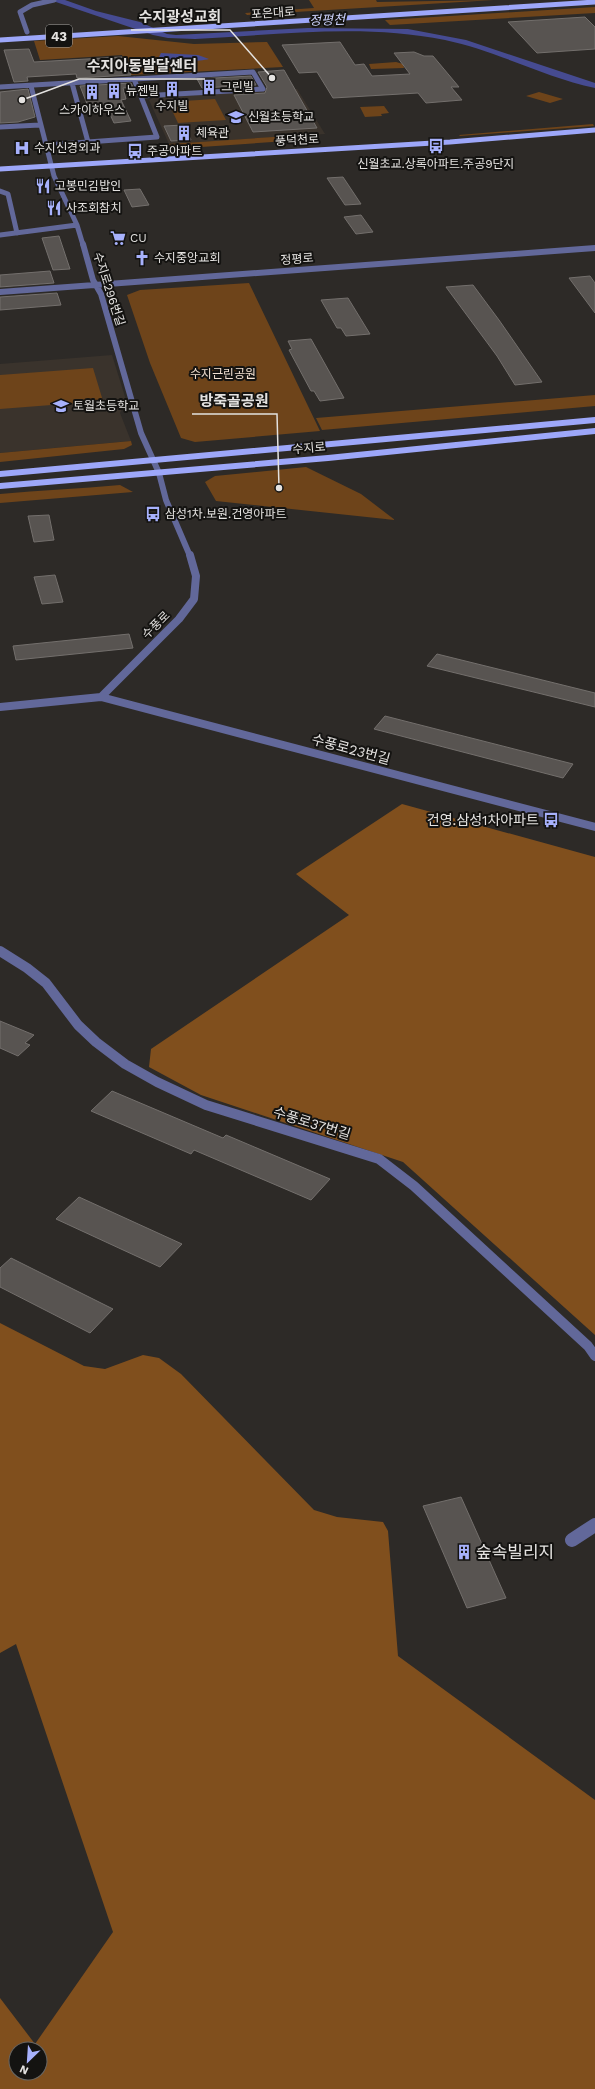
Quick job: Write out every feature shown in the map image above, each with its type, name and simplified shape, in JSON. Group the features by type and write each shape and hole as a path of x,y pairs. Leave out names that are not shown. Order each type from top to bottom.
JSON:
{"main road":[{"name":"포은대로","path":"27,32 556,0"},
{"name":"포은대로","path":"0,40 595,2"},
{"name":"43","path":"0,34 27,32"},
{"name":"풍덕천로","path":"0,169 442,142 595,130"},
{"name":"수지로","path":"0,474 595,420"},
{"name":"수지로","path":"0,486 159,473 595,431"}],"street":[{"path":"27,32 20,12 27,7 54,0"},
{"path":"0,87 253,72 263,89 142,96"},
{"path":"46,145 157,137 134,79"},
{"path":"72,83 88,142"},
{"name":"수지로296번길","path":"31,86 51,166 77,225 96,285 101,294 141,433 154,460"},
{"path":"0,127 40,125"},
{"path":"0,191 8,194 16,233"},
{"path":"0,235 77,225"},
{"name":"정평로","path":"0,292 595,248"},
{"name":"수풍로","path":"101,697 179,619 194,598 196,576 193,564 166,500 154,460"},
{"path":"0,707 101,697"},
{"name":"수풍로23번길","path":"101,697 595,827"},
{"name":"수풍로37번길","path":"0,951 16,960 50,988 71,1018 84,1031 127,1064 151,1080 179,1095 206,1105 379,1159 414,1186 588,1346 595,1356"},
{"path":"572,1540 595,1525"}],"shaded area":[{"name":"정평천","path":"50,0 65,0 96,11 140,22 167,34 176,35 308,28 408,29 466,40 595,83 595,88 445,40 383,32 352,31 289,33 195,39 168,38 153,35"},
{"path":"161,53 198,55 209,59 176,61 159,57"},
{"name":"신월초등학교","path":"297,89 325,134 169,144 149,100 153,98"},
{"name":"토월초등학교","path":"112,355 126,400 120,413 131,441 0,453 0,364"},
{"path":"402,804 595,857 595,1335 403,1162 201,1095 149,1067 151,1049 349,915 296,874"},
{"path":"0,1323 84,1366 105,1369 143,1355 159,1358 181,1374 314,1510 337,1517 383,1522 388,1531 398,1656 595,1800 595,2089 0,2089 0,1998 33,2041 8,2041 8,2081 48,2081 48,2041 37,2041 113,1932 16,1644 0,1653"}],"green space":[{"path":"309,0 376,0 377,2 494,0 247,15 245,13 314,8"},
{"path":"595,7 595,13 390,25 385,20"},
{"path":"118,36 194,44 267,42 283,67 131,75 122,55 40,60 34,41"},
{"path":"396,62 403,64 404,68 371,69 369,64"},
{"path":"539,92 563,99 550,103 526,96"},
{"path":"215,99 226,120 178,123 168,102"},
{"path":"384,106 389,113 381,114 382,116 365,117 360,107"},
{"path":"593,124 594,126 459,135"},
{"path":"303,135 316,139 172,149 169,144"},
{"name":"수지근린공원","path":"249,283 320,431 195,442 181,438 150,363 127,295 140,290"},
{"path":"93,368 103,401 0,409 0,375"},
{"path":"595,395 595,406 322,430 316,418"},
{"path":"131,441 132,445 124,449 0,462 0,453"},
{"path":"306,467 361,494 395,520 216,501 205,482 215,476"},
{"path":"120,485 133,492 0,503 0,494"}],"building":[{"path":"585,17 595,27 595,49 537,53 508,22"},
{"path":"340,42 355,65 364,64 372,76 410,74 394,53 414,52 424,56 433,56 459,87 451,87 462,100 426,103 418,93 333,98 317,72 299,73 282,45"},
{"path":"29,49 34,62 122,57 131,75 77,78 76,74 27,77 28,81 14,82 4,50"},
{"path":"284,70 317,128 253,132 234,95 265,93 267,87 258,72"},
{"path":"251,76 256,85 202,88 197,79"},
{"path":"131,83 133,87 123,88 126,99 121,100 131,121 114,123 107,108 89,109 80,86"},
{"path":"28,89 35,117 18,122 0,123 0,92"},
{"name":"체육관","path":"184,125 191,140 171,141 164,126"},
{"path":"343,177 361,204 345,205 327,178"},
{"path":"140,189 149,205 132,207 124,190"},
{"path":"361,215 373,232 356,234 344,217"},
{"path":"59,236 70,269 53,270 42,238"},
{"path":"50,271 54,283 0,287 0,275"},
{"path":"590,276 595,283 595,313 569,278"},
{"path":"473,285 542,382 515,385 497,356 446,287"},
{"path":"57,293 61,305 0,310 0,297"},
{"path":"348,298 370,334 346,336 341,328 337,328 321,300"},
{"path":"311,339 344,398 320,401 314,391 311,391 289,350 292,349 288,341"},
{"path":"49,515 54,540 34,542 28,516"},
{"path":"55,575 63,602 42,604 34,577"},
{"path":"129,634 133,648 16,660 13,646"},
{"path":"437,654 595,693 595,707 427,666"},
{"path":"385,716 573,764 563,778 374,729"},
{"path":"0,1021 34,1035 25,1043 30,1045 18,1056 0,1048"},
{"path":"112,1091 223,1138 226,1135 330,1179 311,1200 194,1150 191,1154 91,1111"},
{"path":"79,1197 182,1244 160,1267 56,1219"},
{"path":"11,1258 113,1309 90,1333 0,1287 0,1268"},
{"name":"숲속빌리지","path":"461,1497 506,1598 467,1608 423,1506"}],"place":[{"name":"수지광성교회","path":"272,78"},
{"name":"그린빌","path":"209,87"},
{"name":"수지빌","path":"172,89"},
{"name":"뉴젠빌","path":"114,91"},
{"name":"스카이하우스","path":"92,92"},
{"name":"수지아동발달센터","path":"22,100"},
{"name":"신월초등학교","path":"236,117"},
{"name":"체육관","path":"184,133"},
{"name":"신월초교.상록아파트.주공9단지","path":"436,146"},
{"name":"수지신경외과","path":"22,148"},
{"name":"주공아파트","path":"135,151"},
{"name":"고봉민김밥인","path":"43,186"},
{"name":"사조회참치","path":"54,208"},
{"name":"CU","path":"118,238"},
{"name":"수지중앙교회","path":"142,258"},
{"name":"토월초등학교","path":"61,406"},
{"name":"방죽골공원","path":"279,488"},
{"name":"삼성1차.보원.건영아파트","path":"153,514"},
{"name":"건영.삼성1차아파트","path":"551,820"},
{"name":"숲속빌리지","path":"464,1552"}]}
